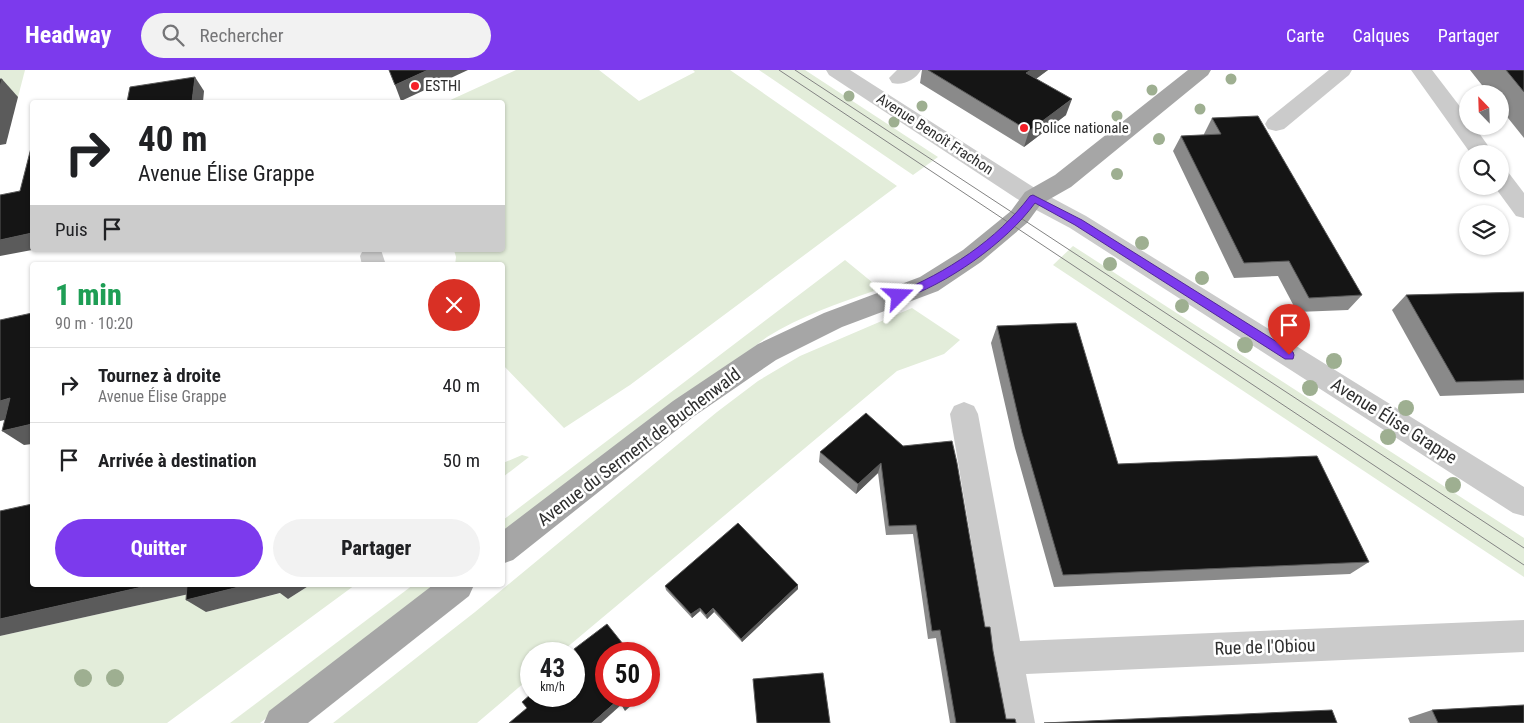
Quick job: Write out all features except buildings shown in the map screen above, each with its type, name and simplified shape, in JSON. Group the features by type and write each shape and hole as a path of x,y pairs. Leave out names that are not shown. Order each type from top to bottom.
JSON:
{"main road":[{"path":"1033,198 1063,181 1201,70"},
{"name":"Avenue du Serment de Buchenwald","path":"505,548 683,409 767,352 833,320 929,284 978,252 1019,217 1033,198"},
{"path":"281,723 455,587"}],"street":[{"name":"Avenue Benoît Frachon","path":"836,70 1033,198"},
{"path":"1276,124 1342,70"},
{"path":"1421,70 1475,145"},
{"path":"1509,190 1524,210"},
{"name":"Avenue Élise Grappe","path":"1033,198 1078,222 1524,503"},
{"path":"964,414 984,522 1005,658 1018,723"},
{"name":"Rue de l'Obiou","path":"1005,658 1524,636"}],"green space":[{"path":"0,70 25,70 18,97 0,100"},
{"path":"516,70 599,70 639,101 695,72 693,70 730,70 897,186 630,385 564,428 505,367 505,262 455,262 455,252 505,252 505,100 450,100"},
{"path":"759,70 805,70 938,157 913,175"},
{"path":"1073,246 1524,538 1524,577 1053,265"},
{"path":"845,260 878,287 874,291 806,317 767,337 505,537 505,518"},
{"path":"912,308 960,340 944,354 897,371 573,642 520,642 520,686 477,723 333,723 475,612 717,412 758,381 800,356"},
{"path":"522,455 529,457 505,475 505,462"},
{"path":"307,587 352,587 167,723 0,723 0,636 207,590 206,612 281,593 288,599"},
{"path":"410,587 438,587 260,723 230,723"}],"tram line":[{"path":"779,70 1524,565"},
{"path":"795,70 1524,548"}],"place":[{"name":"ESTHI","path":"415,86"},
{"name":"Police nationale","path":"1024,128"}],"route":[{"path":"899,296 929,284 972,256 1019,217 1033,198 1078,222 1289,355"}]}
